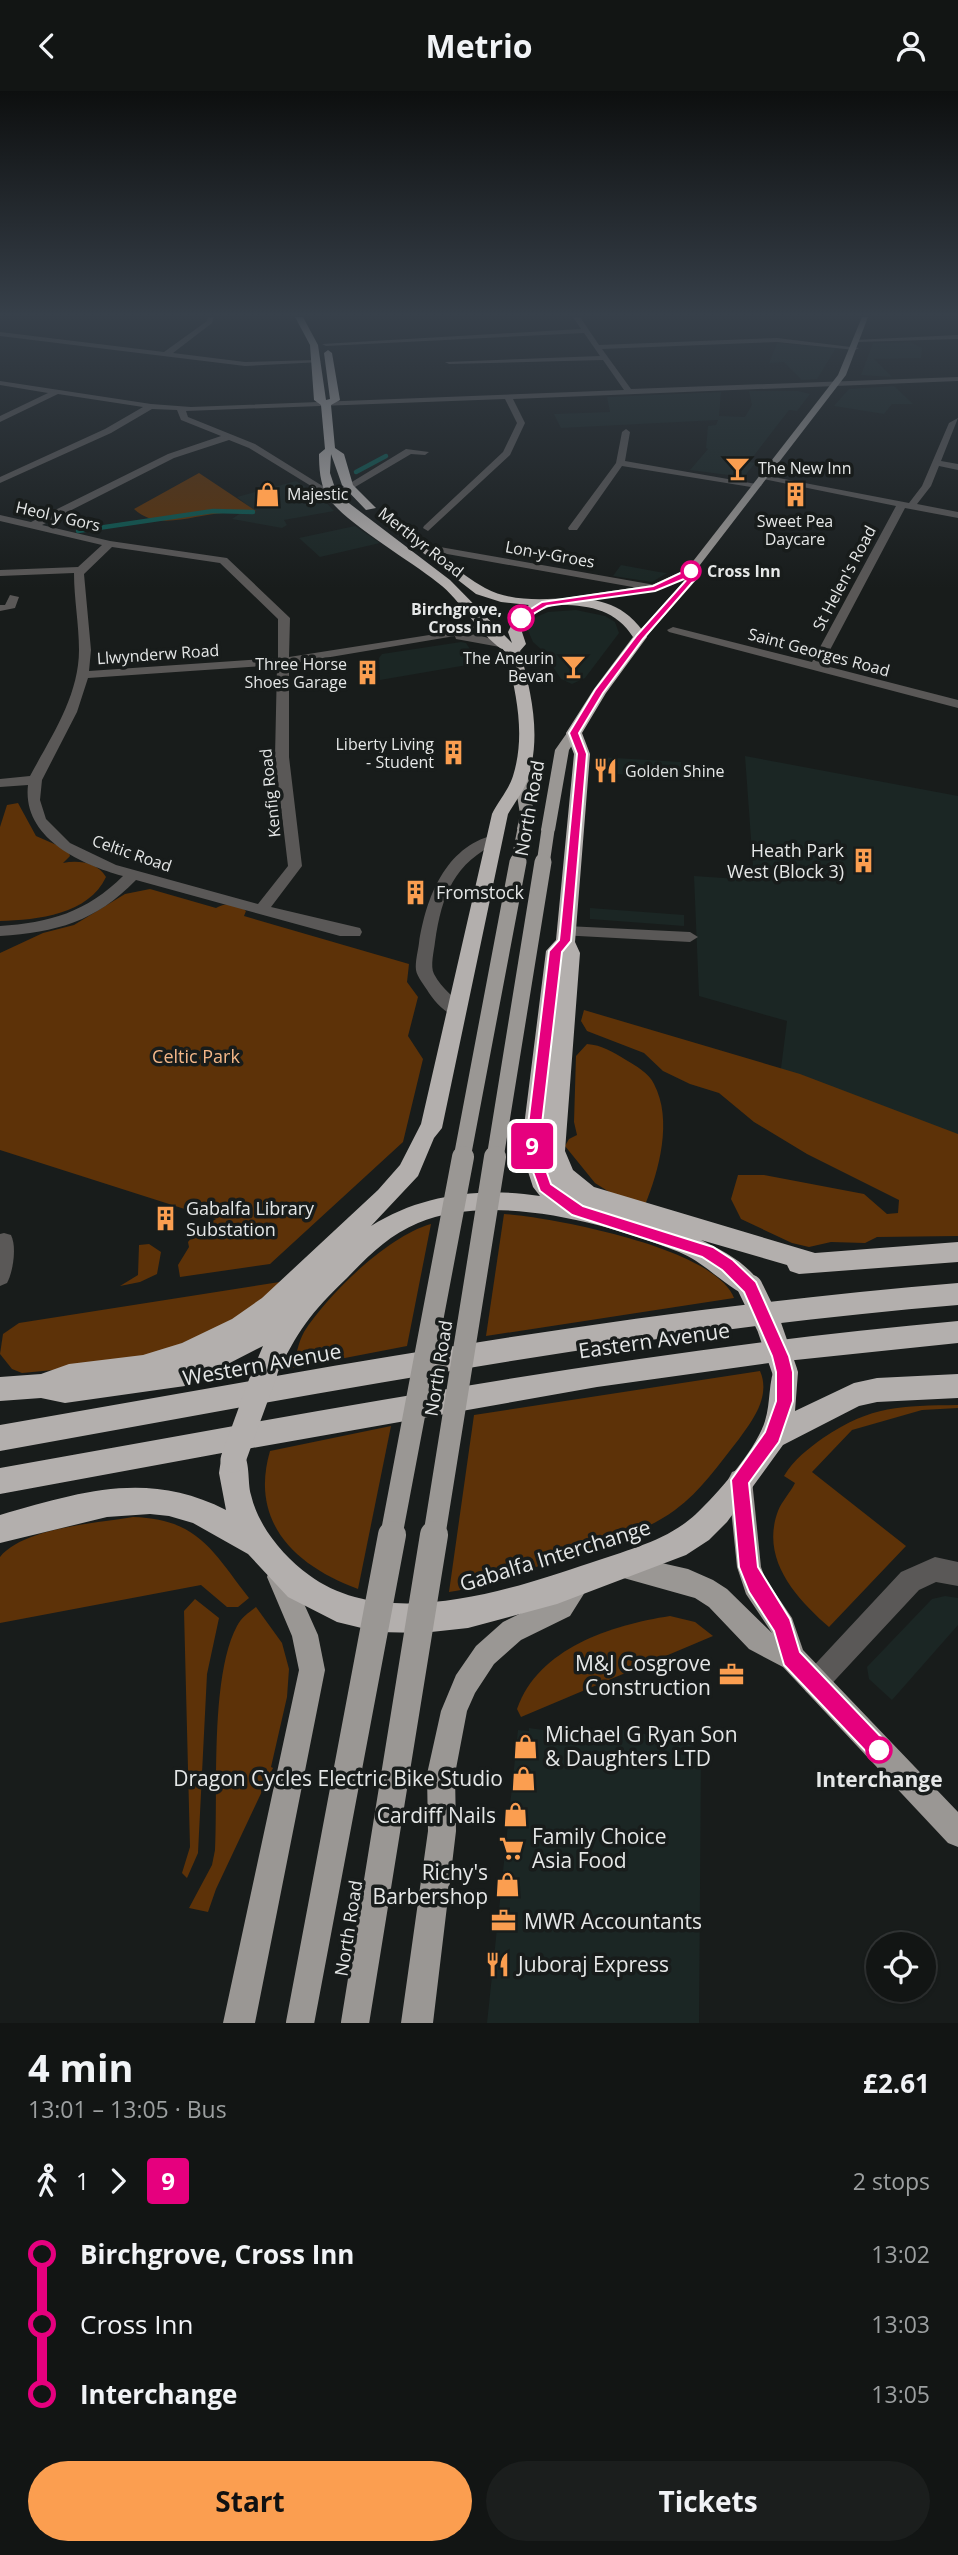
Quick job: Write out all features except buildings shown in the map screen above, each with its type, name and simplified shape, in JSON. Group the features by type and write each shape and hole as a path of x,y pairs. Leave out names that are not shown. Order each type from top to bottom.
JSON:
{"highway":[{"path":"327,407 330,450"},
{"path":"330,450 339,454 341,473 350,491"},
{"path":"330,450 324,454 325,473 332,495"},
{"name":"Merthyr Road","path":"350,491 378,513"},
{"name":"Merthyr Road","path":"332,495 452,588 487,623 506,647"},
{"name":"Merthyr Road","path":"397,527 486,594 545,603"},
{"path":"545,603 594,603 620,612 636,625 640,637"},
{"name":"North Road","path":"521,777 527,718 506,647 519,644 515,632 519,620 545,603"},
{"name":"North Road","path":"574,733 599,692 640,637"},
{"path":"574,733 582,754 566,936 570,953 554,1151 562,1175 586,1194 744,1244 813,1262"},
{"path":"41,1387 69,1376 153,1364 189,1352 241,1327 271,1307 410,1170 425,1133 431,1128 500,814 521,777"},
{"path":"566,936 555,951 532,1150 545,1187 578,1210"},
{"path":"380,1232 426,1166 436,1134 431,1128"},
{"name":"Gabalfa Interchange","path":"512,1203 578,1210 707,1252 728,1265 750,1287 769,1326 785,1372 785,1401 773,1436 720,1509 699,1531 671,1548 580,1581 460,1614 391,1619 362,1615 336,1607 298,1587 267,1555 234,1492 233,1460 281,1333 293,1314 380,1232 417,1214 464,1204 512,1203"},
{"path":"707,1252 787,1266 958,1252"},
{"name":"Eastern Avenue","path":"534,1345 863,1300 958,1294"},
{"path":"0,1389 41,1387 65,1391 185,1374 235,1350 293,1314"},
{"name":"Eastern Avenue","path":"0,1481 485,1394 707,1358 871,1338 958,1332"},
{"name":"Western Avenue","path":"0,1438 534,1345"},
{"path":"773,1436 854,1395 877,1390 958,1386"},
{"path":"0,1529 71,1512 145,1500 169,1502 201,1512 267,1555"}],"main road":[{"path":"565,601 655,588 691,571 814,407"},
{"path":"640,637 690,582 693,577 691,571"},
{"name":"North Road","path":"355,2023 548,830 562,750 574,733"},
{"name":"North Road","path":"300,2023 527,814 521,777"},
{"path":"740,1480 749,1567 761,1595 783,1626 792,1658"},
{"path":"239,2023 312,1670 305,1635 267,1555"},
{"path":"622,1566 688,1582 718,1598 758,1640 792,1658 958,1833"},
{"path":"417,2023 442,1831 441,1774 454,1711 465,1684 485,1655 512,1631 561,1607 580,1581"}],"street":[{"path":"0,419 25,407"},
{"path":"0,480 108,431 151,407"},
{"path":"153,407 235,407"},
{"path":"428,528 509,451 521,423 513,407"},
{"path":"181,409 184,418 231,436 332,495"},
{"name":"St Helen's Road","path":"815,667 906,505 926,486 953,423 958,421"},
{"path":"573,528 620,463 626,432"},
{"path":"32,526 171,456 231,436"},
{"path":"350,491 369,474 409,451 425,452"},
{"path":"620,463 760,481 958,515"},
{"path":"936,463 958,467"},
{"path":"341,473 369,474"},
{"name":"Heol y Gors","path":"0,518 110,544 228,563 284,618 284,661"},
{"path":"0,783 35,780 71,712 83,675 85,650 79,580 81,570 110,544"},
{"name":"Lon-y-Groes","path":"440,550 655,588"},
{"path":"449,565 471,556"},
{"path":"0,573 81,570"},
{"path":"608,580 614,587 611,595"},
{"name":"Llwynderw Road","path":"83,675 284,661 443,636 487,623"},
{"name":"Saint Georges Road","path":"673,630 958,704"},
{"name":"Llwynderw Road","path":"443,636 479,638 506,647"},
{"name":"Kenfig Road","path":"261,909 295,866 282,757 284,661"},
{"name":"Celtic Road","path":"35,780 32,790 35,811 50,833 78,854 132,874 354,932"},
{"path":"457,1011 442,998 424,971 439,890 458,861 480,844 494,839"},
{"path":"0,931 42,928 86,914 108,900 132,874"},
{"path":"566,936 690,937"},
{"path":"0,1277 4,1241"},
{"path":"815,1683 910,1581 935,1569 958,1574"}],"shaded area":[{"path":"609,407 720,407 719,416 745,417 751,407 800,407 797,411 789,410 749,462 755,463 744,477 690,470 708,449 708,426 716,425 718,420 561,428 554,414 610,412"},
{"path":"841,407 889,407 884,414"},
{"path":"296,481 320,496 334,511 284,520 287,525 282,528 232,519 242,512 256,512 237,497"},
{"path":"355,526 380,543 320,557 299,538"},
{"path":"621,565 667,573 652,582 613,576"},
{"path":"576,610 605,616 615,622 619,633 585,678 572,684 561,679 542,650 533,642 527,628 536,617 548,612"},
{"path":"466,643 479,663 380,680 379,658 382,654"},
{"path":"745,756 958,796 958,1144 780,1076 787,1021 699,996 694,876 754,880"},
{"path":"599,757 681,762 681,778 599,773"},
{"path":"590,908 684,915 684,926 590,919"},
{"path":"945,1596 958,1598 958,1625 892,1700 869,1679 867,1667 932,1599"},
{"path":"608,1727 687,1742 695,1747 701,1757 699,2023 487,2023 518,1730 529,1731 529,1728 607,1739"}],"green space":[{"path":"199,473 256,511 165,521 144,516 134,509"},
{"path":"18,803 36,836 68,850 70,856 63,863 87,863 98,868 106,877 88,899 75,907 30,919 0,921 0,827 7,805"},
{"name":"Celtic Park","path":"150,889 216,908 235,905 246,911 244,916 409,964 407,982 418,997 408,1036 423,1059 403,1142 270,1264 180,1277 178,1265 189,1247 188,1242 199,1229 216,1219 0,1150 0,953 43,933 74,925 125,894"},
{"path":"584,1010 800,1074 958,1134 958,1236 877,1237 865,1243 831,1242 809,1247 792,1243 741,1219 731,1199 738,1175 764,1175 864,1194 887,1214 898,1213 899,1200 807,1154 754,1122 719,1093 690,1084 663,1071 644,1053 587,1031 581,1021"},
{"path":"587,1044 607,1049 642,1070 652,1080 660,1098 663,1113 662,1145 645,1205 614,1195 595,1183 565,1146 569,1139 577,1135 574,1122 576,1056"},
{"path":"504,1214 594,1229 666,1251 697,1264 721,1280 734,1298 486,1336"},
{"path":"431,1224 407,1346 293,1368 304,1332 343,1284 378,1253"},
{"path":"149,1244 161,1252 157,1274 140,1282 120,1286 138,1275 139,1245"},
{"path":"286,1281 245,1317 137,1362 22,1373 12,1369 0,1354 3,1334 19,1323"},
{"path":"760,1371 763,1380 762,1398 750,1424 709,1477 675,1510 622,1537 494,1581 449,1592 474,1415"},
{"path":"958,1405 958,1408 922,1410 852,1430 812,1472 906,1546 829,1627 794,1590 778,1561 774,1529 778,1511 795,1483 784,1476 812,1446 857,1419 888,1409"},
{"path":"391,1426 358,1589 315,1568 283,1538 272,1520 266,1500 265,1477 270,1451"},
{"path":"133,1517 155,1519 189,1531 214,1553 249,1598 238,1607 227,1607 201,1585 0,1623 0,1557 11,1547 25,1539 62,1528"},
{"path":"195,1599 219,1618 207,1674 198,1853 187,1878 182,1873 190,1847 184,1611"},
{"path":"256,1607 282,1643 289,1669 287,1697 271,1767 273,1768 216,1889 208,1912 189,1908 212,1865 215,1850 217,1735 223,1674 228,1648 237,1626"},
{"path":"670,1616 695,1622 713,1636 521,1717 517,1709 527,1688 559,1655 602,1633"}],"waterway":[{"path":"356,472 386,456"},
{"path":"78,531 213,511 253,512"}],"bus line":[{"name":"9","path":"521,618 545,603 655,588 671,583 691,571 693,577 640,637 599,692 574,733 582,754 565,941 555,951 532,1150 535,1166 545,1187 578,1210 707,1252 728,1265 750,1287 769,1326 785,1372 785,1401 773,1436 740,1480 749,1567 755,1585 783,1626 792,1658 879,1750"}],"place":[{"name":"The New Inn","path":"738,468"},
{"name":"Majestic","path":"267,494"},
{"name":"Sweet Pea Daycare","path":"795,495"},
{"name":"Cross Inn","path":"691,571"},
{"name":"Birchgrove, Cross Inn","path":"521,618"},
{"name":"The Aneurin Bevan","path":"574,667"},
{"name":"Three Horse Shoes Garage","path":"367,673"},
{"name":"Liberty Living - Student","path":"454,753"},
{"name":"Golden Shine","path":"605,771"},
{"name":"Heath Park West (Block 3)","path":"864,860"},
{"name":"Fromstock","path":"416,892"},
{"name":"Gabalfa Library Substation","path":"166,1218"},
{"name":"M&J Cosgrove Construction","path":"731,1675"},
{"name":"Michael G Ryan Son & Daughters LTD","path":"525,1746"},
{"name":"Interchange","path":"879,1750"},
{"name":"Dragon Cycles Electric Bike Studio","path":"523,1778"},
{"name":"Cardiff Nails","path":"516,1815"},
{"name":"Family Choice Asia Food","path":"512,1848"},
{"name":"Richy's Barbershop","path":"508,1884"},
{"name":"MWR Accountants","path":"504,1921"},
{"name":"Juboraj Express","path":"498,1964"}]}
